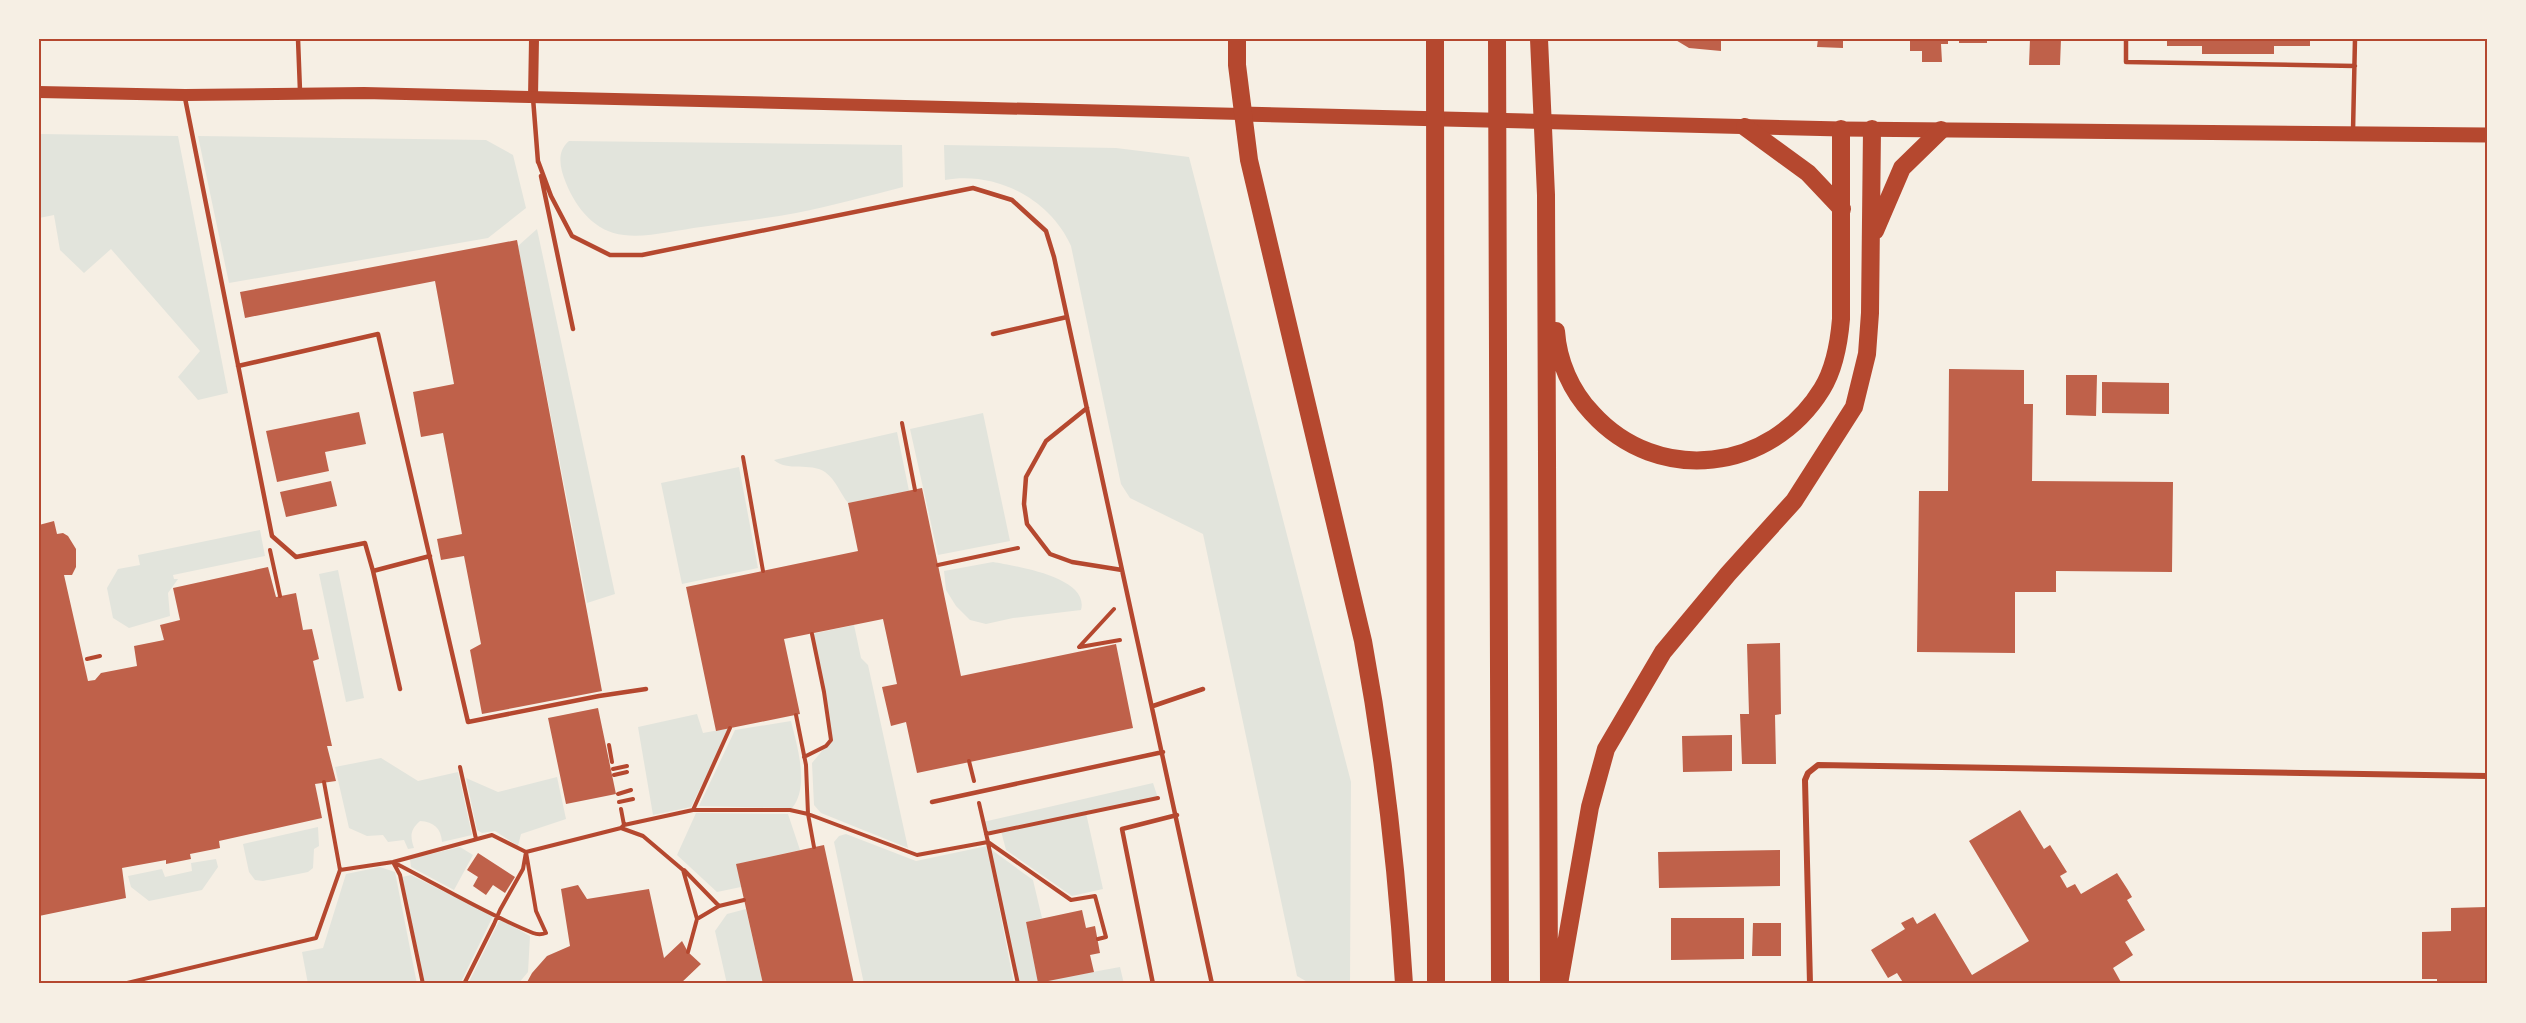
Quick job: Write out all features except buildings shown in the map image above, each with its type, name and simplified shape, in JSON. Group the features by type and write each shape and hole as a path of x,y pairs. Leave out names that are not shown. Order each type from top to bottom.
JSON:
{"highway":[{"path":"1237,39 1236,65 1249,160 1363,641 1390,807 1404,984"},
{"path":"1435,39 1436,984"},
{"path":"1497,40 1500,984"},
{"path":"1539,40 1556,340 1562,363 1571,385 1592,414 1619,437 1662,456 1685,460 1709,460 1732,457 1765,444 1794,424 1823,387 1839,342 1842,209 1840,129"},
{"path":"1745,127 1808,174 1842,209"},
{"path":"1559,984 1590,807 1606,748 1663,652 1728,574 1794,501 1854,407 1867,354 1870,313 1872,129"},
{"path":"1871,241 1902,168 1941,130"},
{"path":"1546,195 1549,984"}],"main road":[{"path":"39,92 533,97 1840,129 2487,135"}],"street":[{"path":"533,97 534,39"},
{"path":"1810,984 1805,780 1812,768 1825,764 2487,776"}],"lane":[{"path":"298,39 300,94"},
{"path":"2126,39 2126,63 2355,66"},
{"path":"2353,133 2355,39"},
{"path":"184,95 272,536 296,557 365,543 400,688"},
{"path":"533,97 538,161 573,328"},
{"path":"538,161 572,236 610,255 642,255 973,188 1012,200 1046,231 1173,795 1212,984"},
{"path":"993,334 1067,317"},
{"path":"238,366 378,334 468,722 646,689"},
{"path":"1087,408 1046,441 1026,477 1024,504 1027,524 1050,554 1072,562 1122,570"},
{"path":"373,570 430,556"},
{"path":"1153,706 1203,688"},
{"path":"932,802 1163,752"},
{"path":"1153,984 1122,829 1177,815"}],"path":[{"path":"902,423 915,490"},
{"path":"743,457 764,571"},
{"path":"269,545 280,596"},
{"path":"938,565 1018,548"},
{"path":"1114,609 1079,647 1120,640"},
{"path":"804,757 825,746 831,740 812,634"},
{"path":"87,659 100,656"},
{"path":"796,715 804,757 808,814 814,847"},
{"path":"693,810 730,728"},
{"path":"609,745 612,762"},
{"path":"613,769 627,766"},
{"path":"460,767 476,839"},
{"path":"614,776 627,772"},
{"path":"123,984 316,938 340,870 324,782"},
{"path":"618,794 631,790"},
{"path":"986,834 1173,795"},
{"path":"619,802 633,799"},
{"path":"621,809 622,826"},
{"path":"340,870 393,862 492,836 526,852 622,826 693,810 790,810 808,814 917,855 988,842 1071,900 1095,896 1106,937 1098,939"},
{"path":"983,822 1018,984"},
{"path":"622,826 643,836 684,870 719,906"},
{"path":"393,862 540,935 546,933 536,911 526,852"},
{"path":"464,984 523,869 526,852"},
{"path":"393,862 399,874 423,984"},
{"path":"684,870 697,919 688,951"},
{"path":"697,919 719,906 744,900"}],"shaded area":[{"path":"39,134 178,136 228,393 198,400 178,377 200,351 111,249 84,273 60,250 54,215 39,218"},
{"path":"198,136 486,140 513,155 526,208 488,238 229,283"},
{"path":"569,141 902,145 903,187 784,215 652,235 624,235 596,224 575,201 561,166 562,150"},
{"path":"944,145 1116,148 1189,157 1351,782 1350,984 1311,984 1297,976 1203,534 1130,498 1121,484 1071,246 1062,229 1050,215 1019,192 983,180 964,178 945,180"},
{"path":"537,229 615,594 587,603 518,246"},
{"path":"983,413 1010,541 938,555 910,429"},
{"path":"897,432 909,491 848,503 825,472 813,468 785,466 774,460"},
{"path":"739,467 758,568 682,584 661,483"},
{"path":"260,530 265,556 173,575 174,579 178,579 168,593 170,616 129,628 113,618 107,588 118,569 140,565 138,555"},
{"path":"993,562 1033,570 1063,581 1074,589 1081,599 1081,610 1013,618 986,624 970,620 956,606 946,590 944,571"},
{"path":"338,570 364,698 346,702 319,574"},
{"path":"854,625 861,658 868,665 908,848 821,813 814,805 812,763 831,740 812,634"},
{"path":"697,714 703,733 730,728 691,807 653,815 638,727"},
{"path":"791,721 801,766 800,789 792,808 699,806 735,730"},
{"path":"381,758 418,781 458,772 472,835 442,842 436,827 420,821 412,833 414,848 408,849 404,840 388,842 383,835 367,836 349,828 335,767"},
{"path":"557,777 566,819 521,834 518,846 495,831 482,833 477,830 466,778 498,792"},
{"path":"1153,783 1158,798 1086,813 1103,889 1072,896 1006,850 1001,831 986,834 983,822"},
{"path":"696,813 788,814 800,850 737,864 741,887 717,892 677,855"},
{"path":"318,827 319,846 314,849 313,868 308,872 263,881 255,880 249,872 243,844"},
{"path":"846,834 916,861 987,846 1014,984 864,984 834,842 839,836"},
{"path":"460,847 473,855 454,890 411,867 410,859"},
{"path":"989,848 1033,880 1042,918 1026,922 1038,982 1120,967 1124,984 1018,984"},
{"path":"216,859 218,867 202,890 149,901 131,887 128,876 162,869 165,877 192,871 191,863"},
{"path":"380,867 395,872 417,984 308,984 302,952 323,948 346,874"},
{"path":"411,875 493,916 460,984 425,984 402,877"},
{"path":"746,909 763,984 727,984 715,931 727,914"},
{"path":"500,919 530,936 528,972 518,984 468,984"}]}
